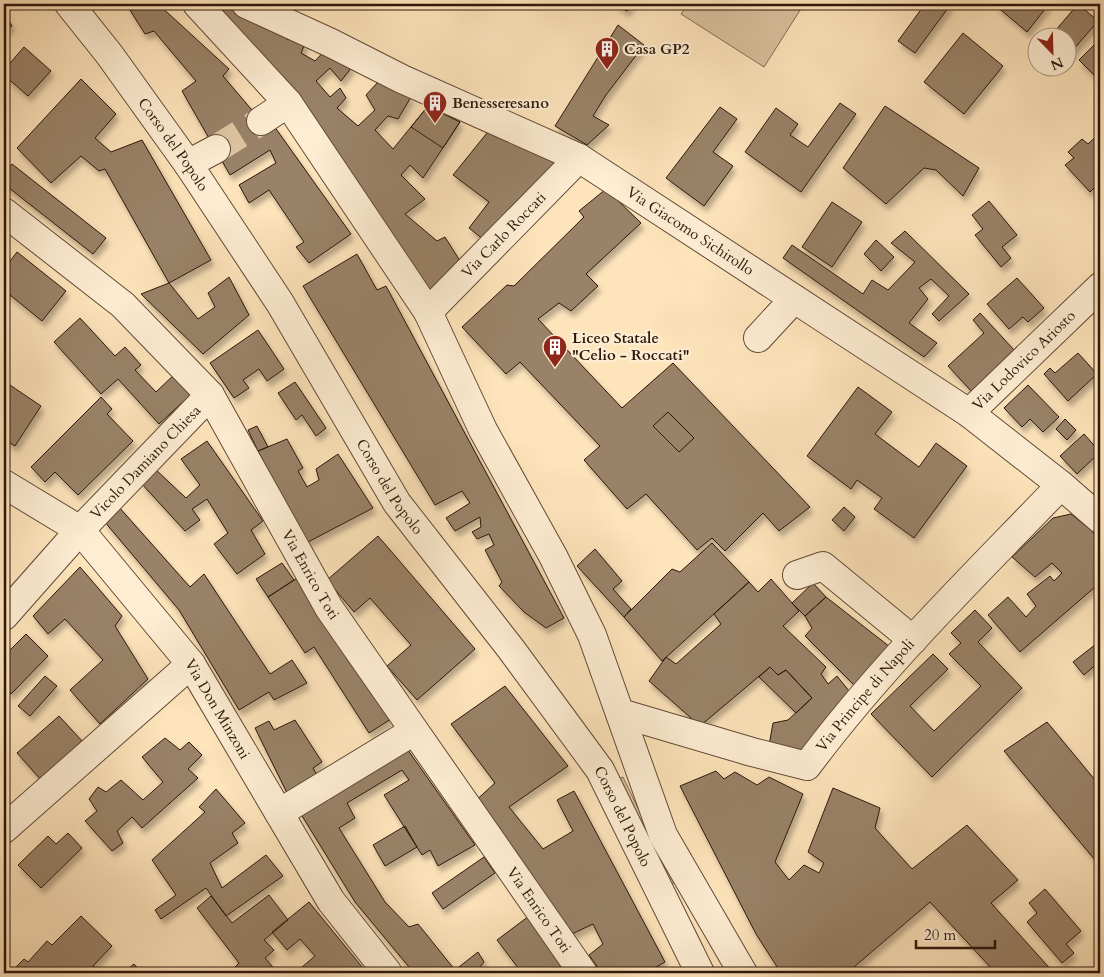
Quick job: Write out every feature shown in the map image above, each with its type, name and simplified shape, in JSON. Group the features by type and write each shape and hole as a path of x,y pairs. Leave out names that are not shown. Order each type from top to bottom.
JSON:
{"street":[{"name":"Corso del Popolo","path":"69,4 109,54 188,164 280,304 398,503 600,770 700,973"},
{"name":"Corso del Popolo","path":"196,4 288,103 428,312 483,430 553,556 592,635 663,835 743,973"},
{"name":"Via Giacomo Sichirollo","path":"246,4 331,43 402,80 578,158 969,413 1061,485 1100,519"},
{"path":"261,121 288,103"},
{"path":"188,164 216,149"},
{"name":"Via Carlo Roccati","path":"428,312 578,158"},
{"name":"Via Enrico Toti","path":"4,212 123,305 210,395 330,608 582,973"},
{"name":"Via Lodovico Ariosto","path":"969,413 1100,287"},
{"path":"758,338 794,299"},
{"name":"Vicolo Damiano Chiesa","path":"4,616 80,530 210,395"},
{"name":"Via Don Minzoni","path":"4,484 80,530 191,664 331,901 388,973"},
{"name":"Via Principe di Napoli","path":"620,714 807,766 831,733 914,640 1061,485"},
{"path":"797,575 823,566 914,640"},
{"path":"4,829 191,664"},
{"path":"279,812 414,731"}],"shaded area":[{"path":"688,4 804,4 764,67 681,14"},
{"path":"623,777 674,883 666,886 615,780"}],"building":[{"path":"134,4 158,4 229,69 223,76 268,129 274,126 351,234 309,263 296,247 304,242 269,190 249,203 239,185 276,163 270,150 230,175 182,91 196,81 154,31 145,34 128,7"},
{"path":"211,4 235,4 273,26 288,40 293,32 305,44 301,53 315,61 330,45 352,67 341,81 330,68 316,81 330,97 340,88 346,98 337,108 358,126 375,110 366,95 379,81 411,97 398,119 388,116 375,130 393,149 428,106 460,122 423,178 410,165 401,175 425,199 405,214 437,241 445,237 460,261 427,298"},
{"path":"614,4 632,4 627,11"},
{"path":"925,4 951,4 915,53 898,41"},
{"path":"1049,4 1030,28 1026,28 1026,31 995,5"},
{"path":"1078,4 1098,21 1076,46 1076,28 1058,28"},
{"path":"4,13 12,26 4,31"},
{"name":"Casa GP2","path":"618,25 644,45 606,95 593,116 609,125 587,145 555,126"},
{"path":"963,33 1003,66 964,114 924,82"},
{"path":"1100,39 1100,77 1098,79 1079,60"},
{"path":"24,47 51,71 28,96 4,75 4,70"},
{"path":"81,79 116,114 95,138 111,152 142,140 211,260 169,283 105,169 99,171 81,156 51,183 17,148"},
{"path":"840,103 856,114 801,192 745,152 776,108 798,124 790,135 808,147"},
{"name":"Benesseresano","path":"428,106 460,122 443,148 411,127"},
{"path":"885,106 979,168 963,196 936,170 924,168 886,204 843,168"},
{"path":"720,107 737,119 713,152 733,166 704,206 666,178"},
{"path":"491,128 559,158 484,240 469,228 489,202 453,175"},
{"path":"1100,133 1100,182 1090,192 1065,165 1074,158 1068,152 1082,139 1088,144"},
{"path":"12,164 106,238 93,254 4,184 4,175"},
{"name":"Liceo Statale \"Celio - Roccati\"","path":"606,189 641,223 586,274 598,286 571,311 559,303 538,319 622,408 673,363 810,507 779,531 763,513 725,551 712,538 697,550 646,494 627,509 584,460 600,446 520,362 506,374 462,327 507,285 514,286 584,217 579,211"},
{"path":"989,201 1017,235 1002,247 1011,258 1001,267 975,235 983,229 972,215"},
{"path":"832,202 862,222 832,267 802,247"},
{"path":"905,231 969,294 939,321 932,314 949,296 931,279 919,288 928,299 909,323 937,343 924,357 783,258 792,245 863,294 872,280 888,290 915,262 891,243"},
{"path":"876,240 894,257 881,271 864,254"},
{"path":"17,252 66,291 42,321 4,290 4,269"},
{"path":"357,254 377,290 386,286 564,618 546,628 524,612 499,586 502,582 485,550 494,545 489,534 477,539 472,532 481,527 480,517 455,531 446,518 470,503 462,491 435,505 303,286"},
{"path":"229,277 249,315 203,354 141,294 169,283 198,319 215,307 208,293"},
{"path":"1017,278 1044,308 1028,322 1023,317 1009,329 987,304"},
{"path":"980,313 1015,351 972,392 948,366 984,333 973,320"},
{"path":"80,318 115,356 125,347 141,365 135,370 156,392 178,371 196,390 159,424 118,379 101,394 54,342"},
{"path":"258,330 284,369 267,381 259,369 243,380 249,388 234,398 210,363"},
{"path":"1078,353 1097,374 1068,401 1044,374 1050,368 1055,373"},
{"path":"4,381 41,406 15,446 4,439"},
{"path":"295,382 326,428 316,436 302,415 296,420 278,393"},
{"path":"1028,385 1059,417 1043,432 1030,419 1022,427 1004,408"},
{"path":"858,387 892,412 875,434 919,467 936,443 967,466 914,538 874,509 882,498 857,480 851,489 807,456"},
{"path":"101,397 112,409 107,414 133,441 78,495 55,472 45,482 31,467"},
{"path":"668,412 694,438 679,452 653,426"},
{"path":"1065,419 1076,430 1067,440 1056,429"},
{"path":"257,426 268,447 258,451 248,430"},
{"path":"1084,434 1100,452 1077,474 1060,456"},
{"path":"287,439 303,468 298,471 307,487 319,480 316,469 338,454 373,508 306,543 258,451"},
{"path":"207,441 263,521 251,530 265,554 237,574 214,544 228,533 207,499 192,509 200,520 185,531 141,483 154,468 186,498 200,485 181,459"},
{"path":"118,506 190,587 204,574 270,674 292,660 307,683 274,700 269,692 239,710 179,610 104,521"},
{"path":"844,507 855,517 844,531 832,520"},
{"path":"1071,514 1100,540 1100,593 1095,587 1020,652 988,615 1008,597 1026,617 1036,606 1027,594 1050,576 1054,581 1062,573 1052,563 1035,577 1012,557 1053,518"},
{"path":"378,536 475,649 417,700 387,666 411,645 370,598 354,612 327,580"},
{"path":"712,543 749,582 662,661 624,617 672,569 680,572"},
{"path":"595,549 622,581 613,589 631,609 624,617 577,566"},
{"path":"282,563 294,580 268,597 256,579"},
{"path":"80,567 122,616 115,626 148,679 100,724 70,690 103,660 65,619 48,634 33,616"},
{"path":"299,577 391,719 369,733 314,647 305,653 268,597"},
{"path":"771,579 799,611 783,626 826,667 821,674 828,684 837,676 853,696 798,757 768,751 773,723 788,720 812,698 786,670 778,675 770,667 700,726 649,681 666,657 676,664 721,624 714,614 749,582 758,592"},
{"path":"813,583 826,597 805,616 792,603"},
{"path":"826,597 899,654 862,693 805,636 812,628 805,616"},
{"path":"975,610 992,628 978,642 1022,688 932,777 871,714 933,654 948,669 910,706 934,731 981,686 949,654 961,643 951,633"},
{"path":"26,634 48,656 11,694 4,687 4,656"},
{"path":"1100,641 1100,661 1084,675 1073,662"},
{"path":"770,667 778,675 786,670 812,698 796,713 759,677"},
{"path":"45,676 57,686 30,716 18,706"},
{"path":"505,686 568,766 509,807 543,849 573,831 557,800 574,791 665,962 646,973 602,973 589,955 603,944 593,924 572,934 549,900 540,903 473,803 495,783 451,724"},
{"path":"59,716 83,742 41,780 17,753"},
{"path":"295,720 322,762 313,768 321,782 290,799 255,728 269,721 274,730"},
{"path":"1047,722 1100,786 1100,866 1004,751"},
{"path":"165,738 180,750 189,742 202,755 188,769 198,778 142,828 132,817 117,831 123,843 112,851 85,821 97,811 89,799 98,787 106,792 121,780 143,800 163,782 142,757"},
{"path":"405,746 475,845 438,866 430,850 422,855 384,795 409,780 402,770 347,803 355,818 339,828 385,902 409,927 418,924 455,970 478,952 484,962 480,967 484,973 414,973 355,902 299,811"},
{"path":"716,771 724,779 735,772 757,785 769,777 803,794 775,862 789,880 804,865 819,873 824,863 808,852 833,788 880,808 875,828 912,869 967,825 1018,880 991,903 1054,973 988,973 992,969 930,902 847,973 781,973 756,934 680,786"},
{"path":"216,789 245,823 232,833 238,843 210,863 222,888 266,855 283,876 226,916 206,888 161,919 155,910 176,895 152,860 205,812 199,807"},
{"path":"405,826 417,847 385,866 373,845"},
{"path":"68,833 82,848 41,888 18,865 48,836 56,844"},
{"path":"484,857 495,873 443,909 432,893"},
{"path":"1045,889 1081,931 1066,944 1074,953 1062,963 1027,922 1037,913 1029,903"},
{"path":"269,895 288,920 264,940 274,950 265,958 278,973 229,973 239,963 197,908 211,896 232,923"},
{"path":"309,902 367,973 307,973 302,967 315,956 300,939 287,950 272,932"},
{"path":"81,916 112,946 93,966 97,969 93,973 10,973 24,959 28,962 47,941 52,945"},
{"path":"529,916 572,973 522,973 497,940"},
{"path":"134,964 142,973 123,973"}],"tunnel":[{"path":"216,149 261,121"}],"place":[{"name":"Casa GP2","path":"607,70"},
{"name":"Benesseresano","path":"435,124"},
{"name":"Liceo Statale \"Celio - Roccati\"","path":"555,368"}]}
